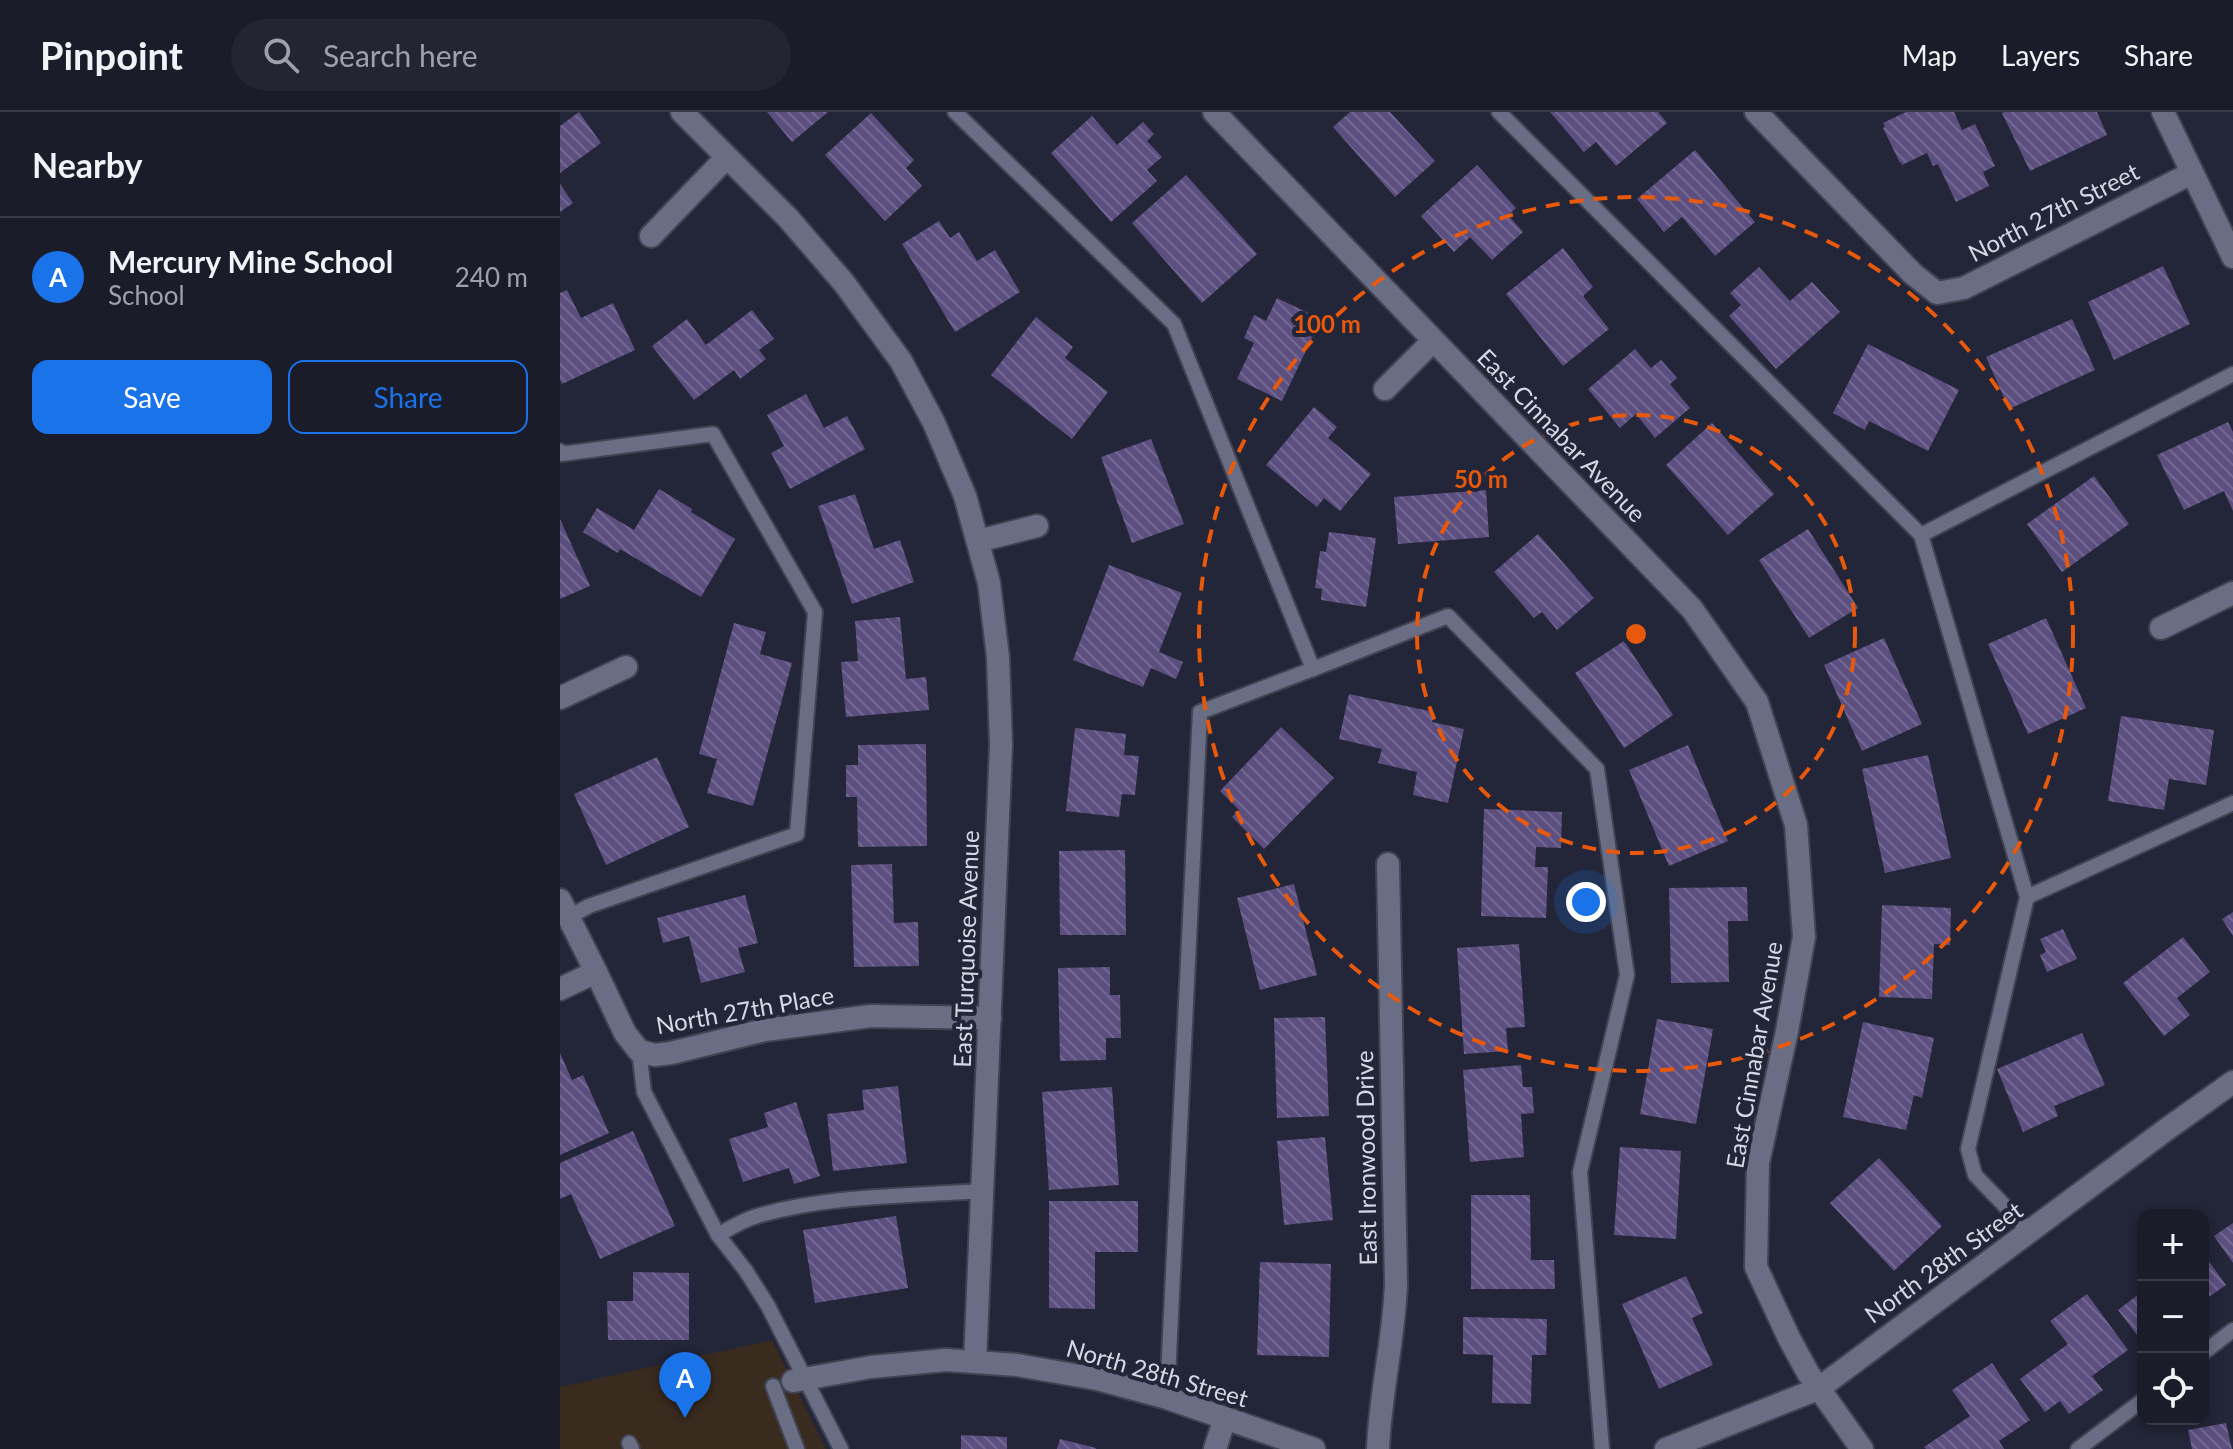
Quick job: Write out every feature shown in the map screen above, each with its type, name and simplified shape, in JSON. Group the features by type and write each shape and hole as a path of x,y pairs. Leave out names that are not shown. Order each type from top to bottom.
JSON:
{"street":[{"name":"East Turquoise Avenue","path":"682,112 788,218 844,283 901,361 934,423 965,496 989,583 998,657 1001,745 975,1362"},
{"name":"East Cinnabar Avenue","path":"1214,112 1692,609 1757,702 1796,825 1804,937 1758,1163 1756,1267 1799,1357 1818,1389 1862,1449"},
{"name":"North 27th Street","path":"1756,112 1913,274 1937,293 1964,288 2192,173"},
{"path":"2163,112 2233,257"},
{"path":"651,236 726,158"},
{"path":"1385,389 1433,341"},
{"path":"978,541 1037,526"},
{"path":"2161,628 2233,593"},
{"path":"560,698 626,667"},
{"name":"East Ironwood Drive","path":"1378,1449 1396,1284 1388,864"},
{"name":"North 27th Place","path":"564,909 625,1033 639,1051 655,1055 671,1053 765,1030 871,1016 990,1018"},
{"path":"560,989 596,972"},
{"name":"North 28th Street","path":"1666,1449 1818,1389 2233,1082"},
{"name":"North 28th Street","path":"791,1382 871,1367 946,1360 1017,1365 1097,1379 1167,1398 1314,1449"},
{"path":"1215,1449 1225,1418"}],"lane":[{"path":"955,112 1174,324 1313,669"},
{"path":"1499,112 1921,535 2027,897 1968,1149 1975,1175 2030,1232"},
{"path":"1921,535 2233,374"},
{"path":"560,451 561,454 713,434 815,612 797,834 589,906 564,909"},
{"path":"1167,1398 1200,712 1448,616 1597,769 1627,975 1580,1172 1602,1449"},
{"path":"2027,897 2233,803"},
{"path":"639,1051 644,1092 718,1235 757,1288 791,1382 797,1449"},
{"path":"718,1235 754,1217 815,1204 982,1191"},
{"path":"2209,1348 2233,1330"},
{"path":"791,1382 841,1449"},
{"path":"2088,1446 2137,1405"}],"shaded area":[{"path":"772,1340 826,1449 560,1449 560,1387"}],"building":[{"path":"579,112 601,143 560,173 560,126"},
{"path":"767,112 828,112 792,142"},
{"path":"1350,112 1390,112 1435,161 1395,197 1333,127"},
{"path":"1550,112 1658,112 1667,123 1616,166 1596,142 1584,152"},
{"path":"1906,112 1954,112 1962,130 1975,124 1995,166 1983,172 1989,186 1956,202 1938,164 1933,166 1927,153 1902,165 1883,123"},
{"path":"2004,112 2097,112 2107,135 2030,171"},
{"path":"871,113 914,160 906,168 922,186 885,221 825,155"},
{"path":"1092,116 1117,145 1143,122 1154,134 1147,141 1162,157 1147,170 1157,181 1111,222 1051,153"},
{"path":"1695,150 1755,222 1715,256 1682,217 1664,232 1637,199"},
{"path":"1477,165 1516,208 1508,215 1523,232 1492,260 1470,237 1454,252 1421,216"},
{"path":"1186,175 1257,254 1202,303 1132,223"},
{"path":"560,184 573,203 560,212"},
{"path":"939,221 950,238 959,232 977,261 995,250 1020,292 955,332 902,244"},
{"path":"1563,248 1593,287 1583,296 1609,329 1563,366 1506,294"},
{"path":"2163,266 2190,324 2114,360 2088,302"},
{"path":"1759,267 1790,301 1812,282 1840,312 1776,369 1729,316 1741,305 1730,293"},
{"path":"567,290 581,318 613,303 635,350 562,384 560,293"},
{"path":"1277,298 1321,319 1282,401 1237,379 1254,343 1244,338 1254,315 1266,321"},
{"path":"752,310 774,339 759,350 766,359 740,379 734,370 694,400 652,346 687,319 706,345"},
{"path":"1036,317 1073,347 1065,358 1108,392 1072,439 991,375"},
{"path":"2072,319 2095,370 2009,409 1986,357"},
{"path":"1868,344 1959,390 1928,451 1869,421 1865,430 1833,413"},
{"path":"1635,349 1651,368 1661,360 1677,378 1670,384 1690,408 1655,438 1636,414 1620,428 1588,389"},
{"path":"806,394 824,428 847,416 865,449 790,489 771,453 784,446 767,415"},
{"path":"1314,407 1337,427 1328,438 1371,474 1340,511 1324,498 1317,507 1266,465"},
{"path":"2228,422 2233,432 2233,511 2224,491 2184,510 2157,455"},
{"path":"1712,423 1774,494 1728,535 1666,465"},
{"path":"1151,439 1184,524 1132,543 1101,457"},
{"path":"2094,476 2129,524 2062,572 2027,524"},
{"path":"659,489 735,539 701,597 620,549 618,553 583,532 597,508 634,530"},
{"path":"1486,490 1489,537 1398,544 1394,497"},
{"path":"855,494 874,549 900,540 914,582 852,604 818,506"},
{"path":"560,519 590,586 560,599"},
{"path":"1808,529 1858,608 1809,638 1759,560"},
{"path":"1329,532 1376,538 1366,607 1321,600 1322,589 1315,588 1320,551 1326,552"},
{"path":"1538,534 1594,598 1557,630 1542,612 1534,618 1494,572"},
{"path":"1109,565 1182,593 1159,652 1183,662 1176,679 1151,668 1143,687 1073,660"},
{"path":"900,617 906,679 926,677 929,710 846,717 841,662 858,661 855,621"},
{"path":"2046,618 2086,708 2028,734 1988,644"},
{"path":"734,623 766,632 760,654 792,663 753,806 707,793 717,759 699,754"},
{"path":"1884,638 1922,724 1862,751 1824,665"},
{"path":"1624,641 1673,715 1624,748 1575,673"},
{"path":"1349,694 1434,712 1432,722 1464,729 1448,803 1413,795 1417,772 1378,763 1382,749 1339,739"},
{"path":"2121,716 2214,730 2206,785 2169,779 2164,810 2108,801"},
{"path":"1281,727 1334,778 1264,849 1232,817 1239,810 1220,791"},
{"path":"1075,728 1126,734 1124,755 1139,756 1135,795 1122,794 1119,817 1066,811"},
{"path":"926,744 927,846 858,847 857,797 846,797 846,765 858,765 858,745"},
{"path":"1688,745 1728,841 1669,866 1629,770"},
{"path":"1928,755 1951,858 1885,873 1862,769"},
{"path":"657,757 689,827 606,865 574,794"},
{"path":"1484,809 1562,812 1561,848 1536,847 1535,867 1548,867 1546,918 1481,916"},
{"path":"1125,850 1126,935 1060,935 1059,851"},
{"path":"892,864 894,923 918,922 919,966 854,967 851,865"},
{"path":"1294,884 1317,975 1260,990 1237,898"},
{"path":"1747,887 1748,921 1728,921 1729,982 1671,983 1669,888"},
{"path":"745,895 758,943 738,948 745,972 701,983 689,936 663,943 657,918"},
{"path":"1882,905 1951,908 1950,945 1934,944 1932,999 1879,997"},
{"path":"2233,912 2233,936 2222,919"},
{"path":"2063,929 2077,959 2047,972 2040,955 2046,952 2040,939"},
{"path":"2183,937 2210,972 2177,998 2190,1015 2164,1036 2123,983"},
{"path":"1519,944 1525,1027 1506,1028 1508,1051 1464,1054 1457,948"},
{"path":"1110,967 1110,995 1120,995 1121,1038 1106,1038 1106,1060 1060,1061 1058,968"},
{"path":"1325,1017 1329,1116 1277,1118 1274,1018"},
{"path":"1657,1019 1713,1029 1696,1124 1640,1114"},
{"path":"1863,1022 1934,1038 1922,1098 1914,1095 1906,1130 1843,1117"},
{"path":"2082,1033 2105,1085 2054,1106 2058,1116 2023,1132 1997,1069"},
{"path":"560,1053 572,1080 583,1075 609,1133 560,1155"},
{"path":"1521,1065 1523,1087 1532,1087 1534,1113 1521,1114 1524,1157 1470,1162 1463,1070"},
{"path":"898,1086 907,1163 833,1171 827,1114 864,1110 862,1090"},
{"path":"1112,1087 1119,1185 1049,1190 1042,1092"},
{"path":"796,1102 820,1176 794,1184 789,1168 743,1182 729,1139 768,1127 764,1113"},
{"path":"633,1131 675,1226 600,1259 571,1194 560,1199 560,1163"},
{"path":"1325,1137 1333,1220 1284,1225 1277,1141"},
{"path":"1620,1147 1681,1151 1676,1239 1614,1235"},
{"path":"1879,1158 1942,1226 1894,1271 1830,1203"},
{"path":"1471,1195 1530,1195 1531,1260 1554,1260 1555,1289 1471,1289"},
{"path":"1049,1201 1138,1201 1138,1252 1095,1252 1095,1309 1049,1308"},
{"path":"896,1216 908,1288 815,1303 803,1230"},
{"path":"2233,1223 2233,1263 2214,1236"},
{"path":"2209,1261 2226,1285 2209,1297"},
{"path":"1260,1262 1331,1264 1329,1357 1257,1355"},
{"path":"633,1272 689,1273 689,1340 608,1340 607,1301 633,1301"},
{"path":"1686,1276 1703,1313 1692,1318 1713,1365 1659,1389 1622,1304"},
{"path":"2087,1294 2128,1350 2092,1376 2103,1390 2069,1414 2060,1401 2045,1412 2020,1379 2068,1344 2050,1321"},
{"path":"2137,1296 2137,1335 2118,1310"},
{"path":"1463,1317 1547,1319 1546,1355 1532,1355 1531,1404 1492,1403 1493,1355 1463,1354"},
{"path":"1992,1363 2030,1420 1999,1441 2004,1449 1926,1449 1924,1447 1970,1416 1952,1390"},
{"path":"2226,1423 2232,1449 2192,1449 2188,1430"},
{"path":"961,1435 1007,1437 1007,1449 961,1449"},
{"path":"1060,1439 1096,1448 1096,1449 1057,1449"}],"place":[{"name":"Mercury Mine School","path":"685,1418"}]}
